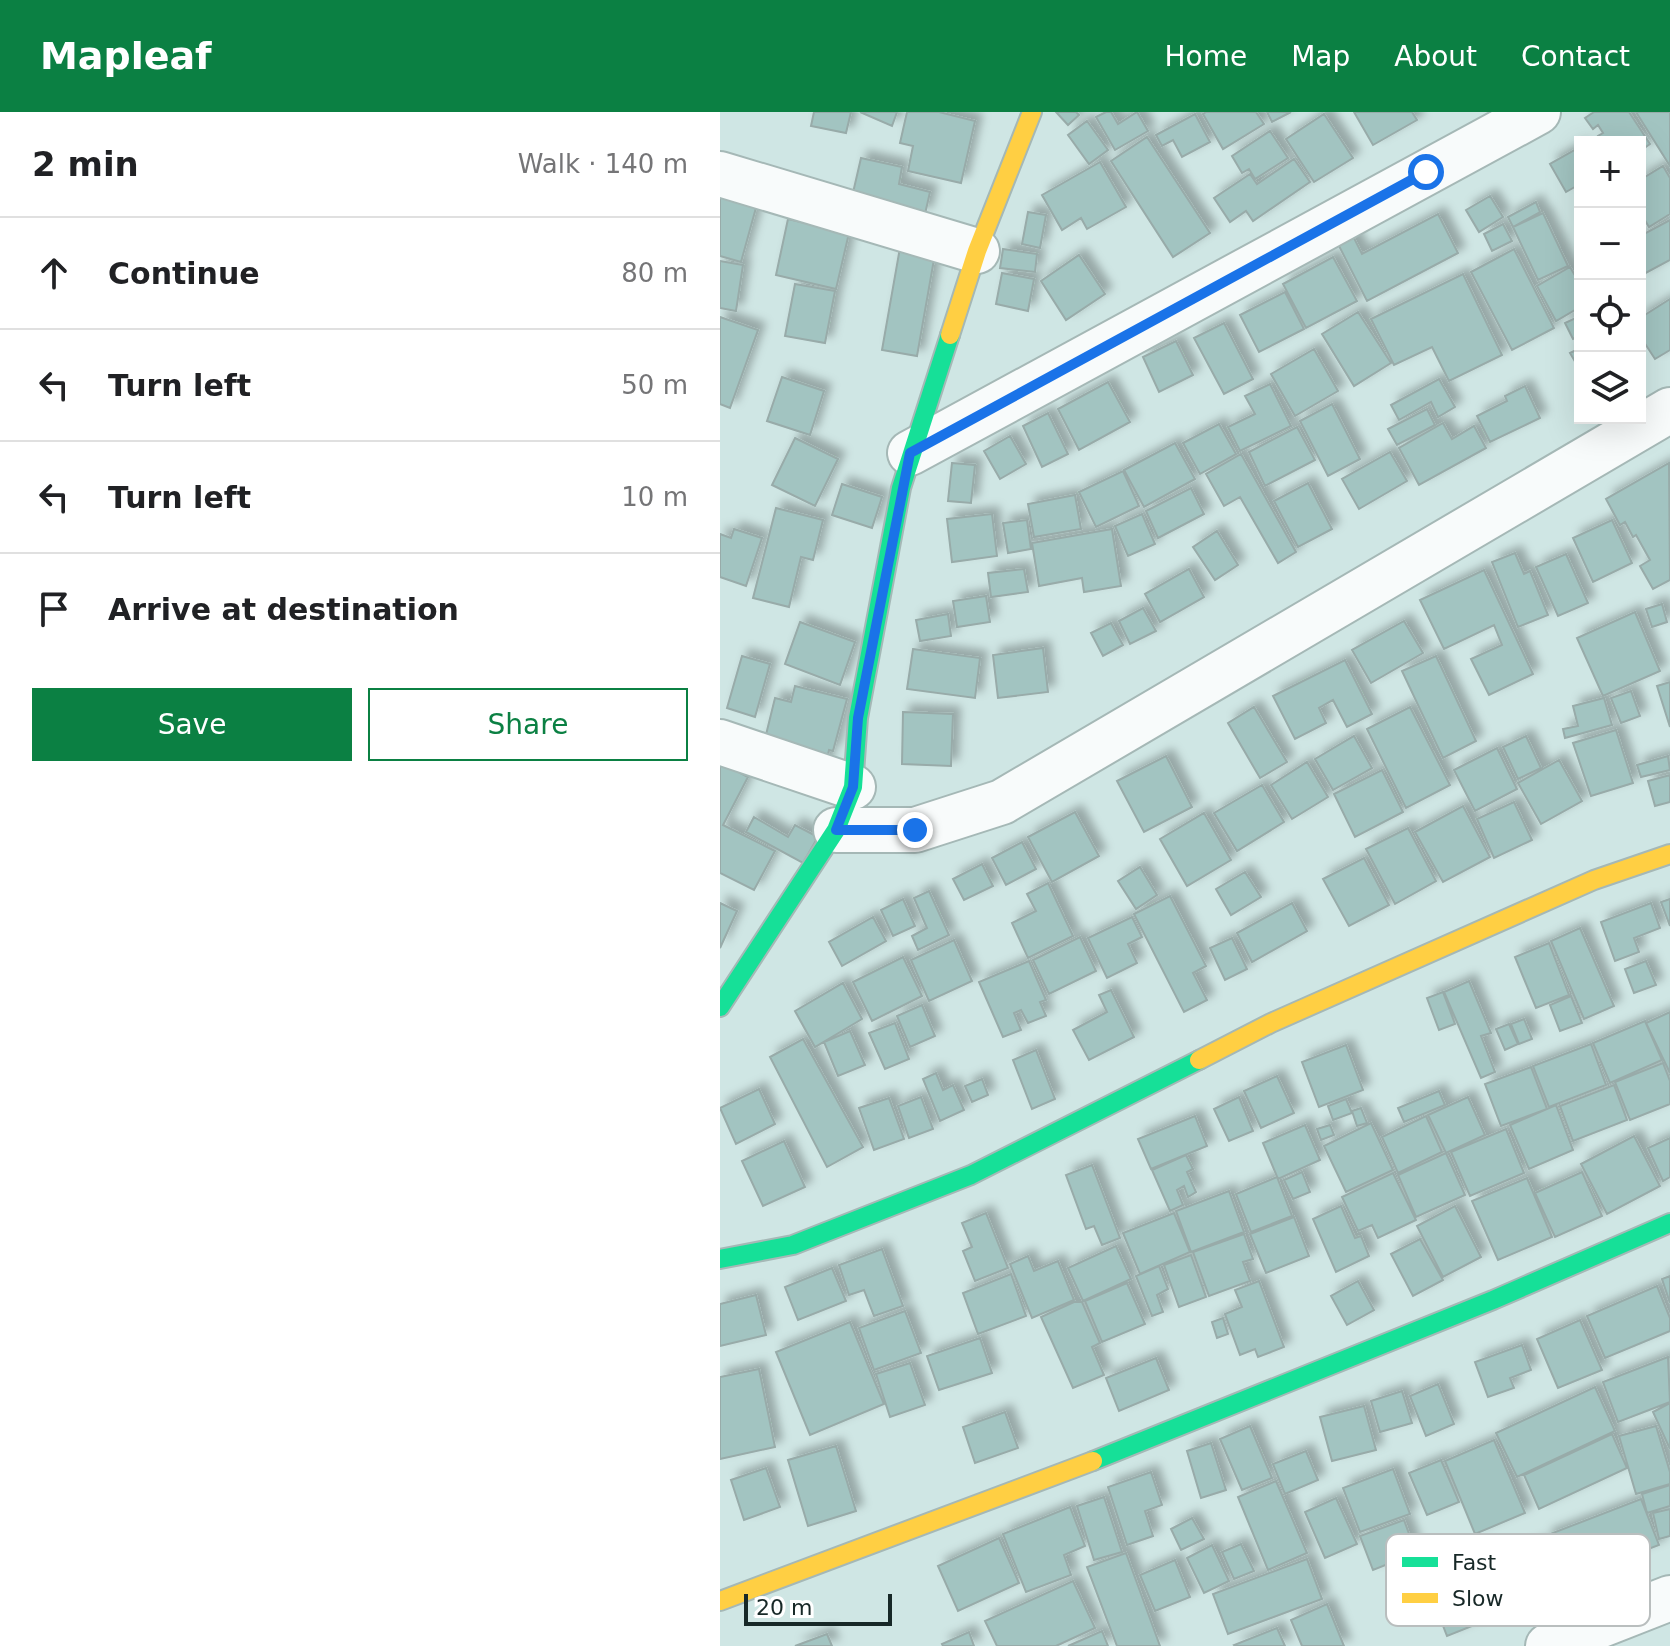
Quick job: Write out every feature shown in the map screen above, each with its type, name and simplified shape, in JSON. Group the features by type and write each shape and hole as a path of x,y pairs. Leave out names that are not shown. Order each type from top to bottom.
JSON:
{"street":[{"path":"720,1007 836,830 853,787 858,718 910,453 977,251 1032,112"},
{"path":"910,453 1538,112"},
{"path":"720,174 977,251"},
{"path":"836,830 915,830 1002,802 1670,410"},
{"path":"720,742 853,787"},
{"path":"720,1259 793,1245 971,1175 1271,1023 1594,880 1670,854"},
{"path":"720,1601 1151,1439 1493,1300 1670,1223"},
{"path":"1650,1606 1670,1598"},
{"path":"1548,1646 1599,1626"}],"building":[{"path":"814,112 851,112 846,133 811,126"},
{"path":"860,112 897,112 892,126"},
{"path":"907,112 939,112 975,121 961,183 908,171 913,146 900,143"},
{"path":"1056,112 1076,112 1079,115 1068,125"},
{"path":"1111,112 1118,124 1137,112 1148,131 1115,150 1096,117"},
{"path":"1256,112 1264,124 1223,149 1203,114"},
{"path":"1267,112 1291,112 1272,122"},
{"path":"1354,112 1412,112 1417,120 1373,145"},
{"path":"1594,112 1629,112 1645,136 1598,136 1603,133 1598,125 1593,129 1585,118"},
{"path":"1636,112 1670,112 1670,166"},
{"path":"1195,114 1210,142 1182,157 1173,140 1162,146 1156,135"},
{"path":"1324,114 1353,158 1314,182 1286,139"},
{"path":"1087,121 1108,150 1089,164 1068,135"},
{"path":"1270,131 1288,158 1255,179 1249,169 1242,173 1232,156"},
{"path":"1147,137 1210,233 1173,257 1111,161"},
{"path":"1574,150 1574,187 1566,192 1550,164"},
{"path":"861,158 902,167 899,184 930,192 925,214 852,197"},
{"path":"1294,159 1310,182 1253,221 1246,211 1230,222 1214,198 1250,174 1257,184"},
{"path":"1100,162 1126,207 1087,229 1081,218 1062,230 1042,195"},
{"path":"1663,166 1670,178 1670,214 1649,227 1646,222 1646,176"},
{"path":"720,194 757,204 741,262 720,256"},
{"path":"1490,196 1503,217 1479,232 1466,210"},
{"path":"1536,202 1540,212 1513,227 1508,217"},
{"path":"1028,212 1046,215 1040,248 1022,244"},
{"path":"1543,213 1568,266 1538,280 1513,227"},
{"path":"1438,214 1458,253 1367,301 1338,244 1353,236 1362,254"},
{"path":"788,219 849,233 836,289 776,275"},
{"path":"1670,220 1670,260 1646,273 1646,233"},
{"path":"1503,224 1512,241 1492,251 1484,234"},
{"path":"901,242 936,248 917,356 882,350"},
{"path":"1003,249 1037,254 1035,272 1000,268"},
{"path":"1514,249 1554,328 1512,350 1471,272"},
{"path":"1079,255 1105,294 1066,320 1041,281"},
{"path":"1333,257 1357,301 1306,328 1283,284"},
{"path":"720,261 743,265 736,311 720,308"},
{"path":"1570,267 1574,274 1574,310 1556,321 1537,286"},
{"path":"1002,273 1034,279 1028,311 996,304"},
{"path":"1463,274 1502,355 1449,381 1432,347 1394,365 1371,319"},
{"path":"795,284 835,291 825,343 785,336"},
{"path":"1285,292 1304,329 1259,352 1240,315"},
{"path":"1670,299 1670,350 1655,359 1646,345 1646,314"},
{"path":"1358,312 1391,363 1354,386 1322,334"},
{"path":"720,317 758,330 730,408 720,404"},
{"path":"1574,319 1574,339 1573,339 1565,323"},
{"path":"1224,323 1253,379 1224,394 1194,338"},
{"path":"1176,341 1193,375 1159,392 1143,357"},
{"path":"1314,349 1338,391 1295,416 1271,374"},
{"path":"782,377 824,391 810,435 767,421"},
{"path":"1439,379 1455,407 1438,417 1431,402 1399,420 1391,405"},
{"path":"1108,382 1130,422 1079,450 1058,409"},
{"path":"1270,384 1291,426 1240,451 1228,427 1255,414 1245,396"},
{"path":"1525,386 1540,418 1490,442 1477,416 1507,401 1505,396"},
{"path":"1332,404 1360,459 1328,476 1300,421"},
{"path":"1427,409 1435,425 1397,445 1388,429"},
{"path":"1048,413 1068,454 1042,467 1023,426"},
{"path":"1443,423 1452,439 1474,426 1486,448 1419,485 1399,448"},
{"path":"1219,424 1236,454 1200,474 1183,443"},
{"path":"1297,427 1315,460 1265,486 1249,452"},
{"path":"1010,436 1026,464 1000,479 984,451"},
{"path":"795,438 838,459 815,506 772,485"},
{"path":"1175,443 1195,479 1144,507 1124,470"},
{"path":"1390,452 1407,481 1359,509 1342,479"},
{"path":"1241,454 1296,552 1278,563 1240,497 1224,506 1206,474"},
{"path":"952,463 975,465 971,503 948,501"},
{"path":"1669,463 1670,580 1653,589 1640,566 1650,560 1625,522 1620,525 1606,499"},
{"path":"1123,471 1139,506 1096,527 1079,492"},
{"path":"1308,483 1332,529 1298,547 1274,501"},
{"path":"842,484 882,497 872,528 832,515"},
{"path":"1191,488 1204,514 1158,538 1146,511"},
{"path":"1075,495 1081,529 1034,537 1028,504"},
{"path":"776,508 823,520 813,560 801,557 789,607 753,598"},
{"path":"992,514 997,556 952,562 947,519"},
{"path":"1142,514 1155,544 1128,556 1115,526"},
{"path":"1027,520 1031,549 1008,553 1003,523"},
{"path":"1612,520 1632,563 1593,582 1573,538"},
{"path":"734,529 762,538 746,586 720,577 720,534 731,538"},
{"path":"1112,529 1121,586 1084,592 1082,578 1039,586 1032,543"},
{"path":"1217,531 1238,565 1215,580 1193,547"},
{"path":"1515,553 1524,574 1530,571 1548,615 1518,627 1492,562"},
{"path":"1566,554 1588,603 1558,616 1536,567"},
{"path":"1024,569 1028,592 991,597 988,573"},
{"path":"1189,569 1204,597 1160,622 1145,594"},
{"path":"1484,570 1533,674 1489,695 1471,659 1502,645 1494,625 1444,649 1420,600"},
{"path":"986,596 990,622 957,627 953,601"},
{"path":"1662,604 1667,622 1652,627 1646,609"},
{"path":"1143,608 1156,631 1130,644 1119,621"},
{"path":"1635,612 1660,671 1603,696 1577,638"},
{"path":"948,614 951,636 920,641 916,620"},
{"path":"1404,621 1423,653 1371,683 1352,650"},
{"path":"800,622 855,642 840,685 785,664"},
{"path":"1111,623 1123,645 1103,656 1091,633"},
{"path":"1043,648 1048,692 998,698 993,655"},
{"path":"913,649 980,658 975,698 907,689"},
{"path":"742,656 770,664 755,717 727,708"},
{"path":"1436,656 1476,741 1443,758 1402,671"},
{"path":"1345,660 1372,714 1347,727 1333,700 1319,708 1326,723 1295,739 1273,696"},
{"path":"1670,682 1670,727 1657,686"},
{"path":"795,686 847,699 833,751 829,750 825,767 762,751 775,698 791,702"},
{"path":"1631,691 1640,716 1621,723 1611,698"},
{"path":"1604,698 1612,725 1565,738 1563,729 1578,726 1573,706"},
{"path":"1254,707 1287,762 1260,778 1228,723"},
{"path":"1410,707 1450,785 1406,808 1367,729"},
{"path":"903,712 953,714 951,766 902,764"},
{"path":"1616,730 1633,783 1591,796 1573,743"},
{"path":"1354,736 1372,768 1333,790 1315,759"},
{"path":"1526,736 1541,768 1518,779 1503,747"},
{"path":"1497,748 1517,789 1475,811 1454,770"},
{"path":"1166,756 1192,807 1144,832 1117,781"},
{"path":"1668,756 1670,770 1641,777 1637,765"},
{"path":"1559,760 1582,801 1541,824 1518,783"},
{"path":"720,762 748,777 723,825 775,851 754,890 720,873"},
{"path":"1307,762 1328,797 1292,819 1271,785"},
{"path":"1382,770 1403,812 1355,837 1334,794"},
{"path":"1670,775 1670,802 1655,806 1648,781"},
{"path":"1262,785 1284,822 1237,851 1214,813"},
{"path":"1514,802 1532,840 1494,858 1477,819"},
{"path":"1463,806 1490,857 1443,882 1415,832"},
{"path":"1075,812 1099,856 1052,882 1028,837"},
{"path":"1204,813 1231,860 1187,886 1160,839"},
{"path":"754,817 788,837 795,825 818,837 803,863 746,832"},
{"path":"1408,828 1436,881 1395,904 1366,849"},
{"path":"1022,842 1036,869 1006,885 992,858"},
{"path":"1364,858 1389,905 1349,926 1323,879"},
{"path":"982,864 993,886 964,900 953,879"},
{"path":"1140,867 1157,895 1136,909 1118,881"},
{"path":"1245,872 1261,897 1231,915 1216,889"},
{"path":"1048,883 1073,936 1028,958 1012,923 1036,911 1027,894"},
{"path":"929,891 949,935 918,950 912,936 927,928 914,898"},
{"path":"1170,896 1206,966 1193,973 1207,1000 1184,1012 1134,914"},
{"path":"903,899 915,926 893,936 881,910"},
{"path":"1670,899 1670,926 1661,902"},
{"path":"720,903 737,911 720,948"},
{"path":"1292,903 1307,931 1252,962 1237,933"},
{"path":"1651,903 1660,928 1634,938 1639,952 1615,961 1601,922"},
{"path":"873,917 886,941 842,966 829,942"},
{"path":"1132,917 1142,937 1128,944 1137,963 1107,978 1088,938"},
{"path":"1580,928 1614,1006 1584,1019 1551,941"},
{"path":"1080,937 1096,971 1049,994 1033,960"},
{"path":"1232,938 1247,969 1225,980 1210,948"},
{"path":"954,940 972,981 929,1001 911,960"},
{"path":"1549,943 1569,995 1536,1008 1515,957"},
{"path":"903,957 922,996 872,1021 853,982"},
{"path":"1029,961 1046,1000 1040,1002 1046,1016 1028,1023 1021,1010 1014,1013 1021,1030 1003,1037 979,982"},
{"path":"1646,961 1656,985 1634,993 1625,969"},
{"path":"1469,981 1491,1033 1481,1036 1495,1072 1481,1078 1444,992"},
{"path":"843,983 862,1019 815,1047 795,1011"},
{"path":"1111,990 1134,1037 1089,1060 1073,1030 1107,1012 1099,995"},
{"path":"1443,992 1455,1024 1439,1030 1427,998"},
{"path":"1571,996 1582,1023 1560,1031 1550,1005"},
{"path":"922,1005 935,1036 910,1047 897,1016"},
{"path":"1670,1012 1670,1073 1646,1023"},
{"path":"1524,1019 1532,1039 1519,1044 1511,1024"},
{"path":"1645,1021 1662,1060 1610,1083 1593,1043"},
{"path":"895,1023 909,1059 885,1069 869,1033"},
{"path":"1509,1024 1518,1044 1505,1050 1496,1029"},
{"path":"850,1031 865,1065 838,1076 824,1042"},
{"path":"803,1039 863,1147 827,1167 770,1057"},
{"path":"1591,1044 1606,1085 1549,1107 1533,1066"},
{"path":"1346,1045 1363,1090 1319,1107 1302,1062"},
{"path":"1036,1050 1055,1099 1032,1109 1013,1060"},
{"path":"1663,1063 1670,1081 1670,1104 1630,1120 1615,1082"},
{"path":"1531,1067 1547,1109 1501,1126 1485,1084"},
{"path":"936,1073 943,1090 953,1085 964,1110 940,1121 923,1079"},
{"path":"1277,1076 1294,1113 1261,1128 1244,1091"},
{"path":"982,1079 988,1095 972,1102 965,1086"},
{"path":"1614,1085 1627,1120 1573,1141 1560,1106"},
{"path":"759,1089 775,1124 736,1144 720,1108"},
{"path":"1439,1091 1445,1105 1404,1122 1398,1108"},
{"path":"921,1097 933,1129 909,1138 898,1106"},
{"path":"1239,1097 1253,1131 1229,1141 1214,1109"},
{"path":"1468,1097 1485,1135 1446,1153 1428,1115"},
{"path":"889,1098 904,1139 874,1150 859,1108"},
{"path":"1346,1099 1352,1113 1333,1120 1328,1106"},
{"path":"1556,1105 1573,1150 1529,1169 1510,1125"},
{"path":"1361,1108 1367,1123 1357,1126 1352,1111"},
{"path":"1195,1116 1207,1146 1151,1169 1138,1139"},
{"path":"1426,1116 1442,1152 1398,1173 1382,1137"},
{"path":"1371,1123 1393,1170 1346,1192 1324,1146"},
{"path":"1305,1125 1320,1160 1278,1179 1263,1143"},
{"path":"1330,1125 1334,1135 1321,1140 1317,1129"},
{"path":"1506,1129 1524,1173 1470,1196 1451,1152"},
{"path":"1634,1136 1660,1186 1607,1214 1581,1164"},
{"path":"1670,1138 1670,1177 1663,1181 1648,1148"},
{"path":"784,1141 805,1187 763,1206 742,1161"},
{"path":"1446,1153 1465,1195 1416,1217 1398,1175"},
{"path":"1186,1155 1193,1169 1187,1172 1196,1192 1188,1197 1184,1186 1177,1190 1183,1205 1170,1211 1152,1170"},
{"path":"1092,1165 1120,1238 1102,1245 1094,1226 1086,1229 1066,1175"},
{"path":"1302,1172 1310,1192 1293,1199 1284,1180"},
{"path":"1582,1172 1602,1216 1555,1237 1535,1193"},
{"path":"1393,1173 1416,1220 1378,1238 1372,1225 1358,1231 1342,1197"},
{"path":"1277,1177 1292,1216 1251,1232 1236,1194"},
{"path":"1527,1178 1552,1237 1498,1260 1472,1201"},
{"path":"1229,1191 1244,1232 1191,1252 1176,1211"},
{"path":"1341,1206 1355,1238 1361,1236 1369,1256 1336,1272 1313,1219"},
{"path":"1455,1206 1481,1257 1443,1277 1417,1226"},
{"path":"986,1213 1008,1268 975,1281 963,1251 972,1247 962,1223"},
{"path":"1174,1213 1190,1252 1140,1274 1123,1233"},
{"path":"1294,1217 1309,1256 1266,1273 1250,1234"},
{"path":"1244,1234 1253,1259 1243,1262 1250,1281 1209,1296 1193,1252"},
{"path":"1420,1239 1443,1280 1413,1296 1391,1254"},
{"path":"1116,1246 1131,1279 1083,1301 1068,1268"},
{"path":"882,1249 903,1306 874,1316 864,1290 849,1295 839,1265"},
{"path":"1191,1255 1206,1297 1179,1307 1164,1265"},
{"path":"1028,1256 1034,1271 1058,1261 1074,1300 1032,1318 1010,1264"},
{"path":"1159,1266 1168,1289 1157,1295 1163,1312 1152,1316 1136,1276"},
{"path":"832,1268 846,1301 798,1320 785,1287"},
{"path":"1011,1274 1026,1316 978,1334 963,1293"},
{"path":"1670,1276 1670,1303 1662,1279"},
{"path":"1259,1281 1284,1347 1258,1357 1255,1349 1240,1355 1225,1314 1242,1307 1235,1290"},
{"path":"1358,1281 1374,1310 1347,1325 1331,1296"},
{"path":"1127,1283 1145,1324 1102,1342 1085,1301"},
{"path":"1657,1286 1670,1318 1670,1331 1605,1358 1587,1316"},
{"path":"756,1295 766,1335 720,1346 720,1304"},
{"path":"1074,1302 1082,1302 1100,1343 1092,1347 1104,1375 1073,1388 1041,1317"},
{"path":"905,1311 921,1353 874,1370 859,1328"},
{"path":"1223,1318 1228,1334 1217,1338 1212,1322"},
{"path":"1580,1320 1602,1370 1558,1388 1537,1339"},
{"path":"850,1322 884,1404 810,1435 776,1352"},
{"path":"980,1338 992,1373 939,1390 927,1356"},
{"path":"1522,1345 1531,1370 1510,1378 1514,1388 1488,1397 1475,1362"},
{"path":"1668,1357 1670,1402 1618,1422 1603,1382"},
{"path":"1156,1358 1169,1390 1119,1411 1106,1378"},
{"path":"910,1363 925,1405 890,1417 876,1374"},
{"path":"759,1369 775,1447 720,1459 720,1377"},
{"path":"1438,1384 1454,1424 1426,1436 1410,1396"},
{"path":"1595,1387 1615,1431 1517,1477 1496,1433"},
{"path":"1402,1391 1412,1423 1380,1432 1371,1401"},
{"path":"1670,1403 1670,1449 1653,1412"},
{"path":"1364,1406 1376,1450 1332,1461 1320,1417"},
{"path":"1005,1412 1018,1448 975,1463 963,1427"},
{"path":"1250,1426 1272,1478 1242,1490 1220,1439"},
{"path":"1656,1426 1670,1472 1670,1484 1636,1494 1619,1436"},
{"path":"1612,1434 1627,1468 1539,1509 1524,1475"},
{"path":"1494,1440 1525,1513 1475,1534 1445,1461"},
{"path":"1211,1443 1226,1490 1201,1498 1187,1451"},
{"path":"836,1446 856,1511 808,1526 788,1460"},
{"path":"1306,1451 1318,1480 1285,1494 1273,1464"},
{"path":"1441,1460 1459,1502 1427,1515 1409,1473"},
{"path":"766,1468 780,1507 744,1520 731,1480"},
{"path":"1393,1469 1410,1514 1360,1532 1343,1488"},
{"path":"1151,1472 1162,1505 1145,1511 1153,1536 1127,1545 1108,1487"},
{"path":"1276,1481 1307,1553 1268,1570 1238,1497"},
{"path":"1670,1485 1670,1506 1647,1513 1642,1494"},
{"path":"1104,1497 1122,1552 1094,1560 1077,1506"},
{"path":"1336,1498 1357,1544 1325,1558 1305,1512"},
{"path":"1641,1499 1659,1545 1650,1548 1650,1534 1550,1534"},
{"path":"1070,1507 1085,1546 1064,1555 1071,1575 1026,1592 1003,1534"},
{"path":"1670,1509 1670,1536 1659,1539 1653,1513"},
{"path":"1192,1518 1204,1539 1181,1550 1171,1529"},
{"path":"1404,1520 1409,1534 1386,1534 1386,1565 1373,1570 1360,1536"},
{"path":"999,1538 1019,1583 958,1611 938,1566"},
{"path":"1241,1544 1254,1571 1234,1579 1222,1552"},
{"path":"1212,1545 1229,1581 1204,1593 1187,1558"},
{"path":"1126,1553 1160,1646 1117,1646 1087,1567"},
{"path":"1307,1559 1322,1599 1228,1634 1213,1594"},
{"path":"1175,1560 1190,1597 1155,1611 1140,1575"},
{"path":"1073,1581 1095,1628 1056,1646 997,1646 985,1621"},
{"path":"1327,1604 1344,1646 1302,1646 1291,1620"},
{"path":"1443,1626 1472,1626 1447,1636"},
{"path":"1277,1628 1285,1646 1234,1645"},
{"path":"1102,1631 1108,1646 1068,1646"},
{"path":"969,1632 974,1646 942,1644"},
{"path":"827,1634 832,1646 795,1646"}],"traffic: fast":[{"path":"720,1007 836,830 853,787 858,718 901,488 950,335"},
{"path":"720,1259 793,1245 971,1175 1199,1060"},
{"path":"1093,1461 1493,1300 1670,1223"}],"traffic: slow":[{"path":"950,335 977,251 1032,112"},
{"path":"1199,1060 1271,1023 1594,880 1670,854"},
{"path":"720,1601 1093,1461"}],"route":[{"path":"915,830 836,830 853,787 858,718 910,453 1426,172"}]}
